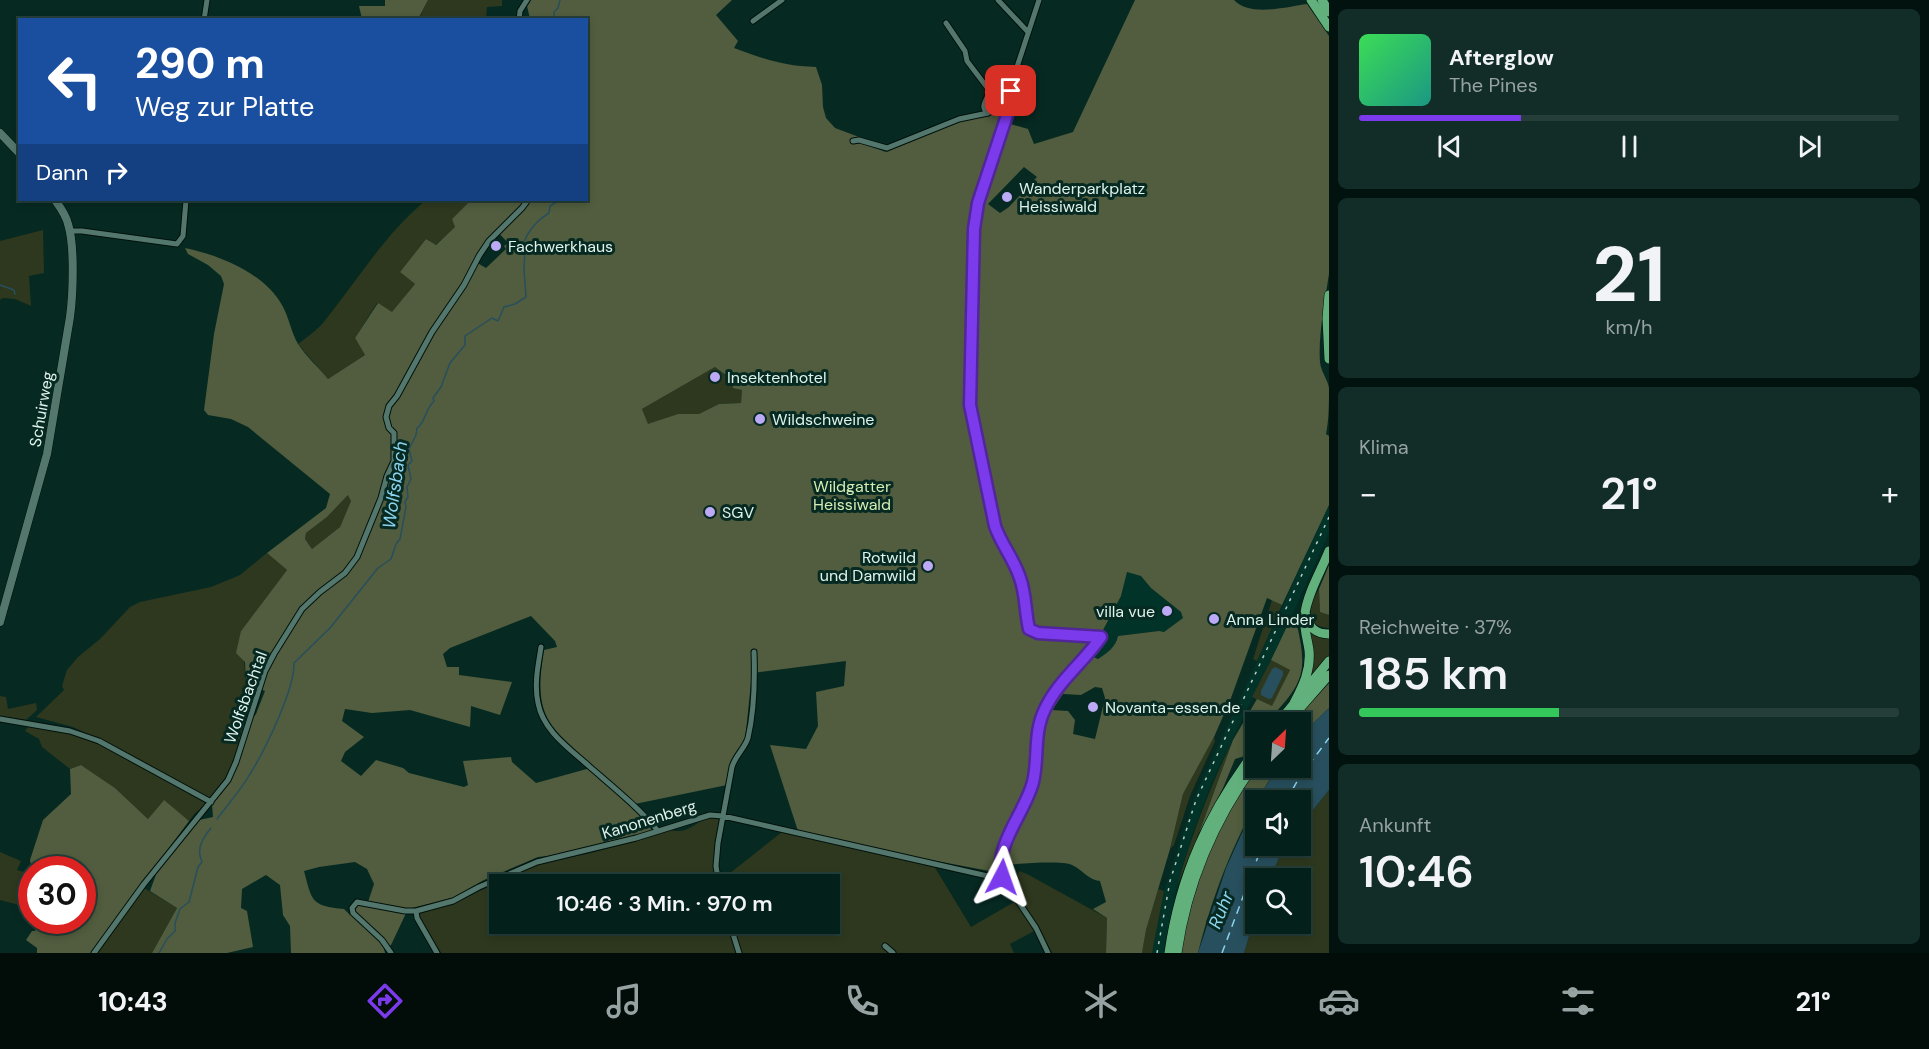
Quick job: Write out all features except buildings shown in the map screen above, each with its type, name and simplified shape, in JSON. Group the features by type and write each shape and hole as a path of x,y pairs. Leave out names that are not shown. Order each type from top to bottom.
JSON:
{"main road":[{"path":"1311,0 1329,27"},
{"path":"1322,0 1329,12"},
{"path":"0,134 18,152"},
{"name":"Schuirweg","path":"0,622 47,454 72,307 70,231 68,221 56,201"},
{"path":"1329,295 1327,318 1329,358"},
{"path":"1294,703 1306,679 1309,664 1309,650 1304,626 1305,611 1329,551"},
{"path":"1305,611 1308,624 1315,631 1329,634"},
{"path":"1287,712 1329,661"},
{"path":"1297,712 1329,675"},
{"path":"1169,953 1181,893 1207,826 1224,795 1245,765"},
{"path":"1177,953 1188,895 1199,863 1213,830 1246,778"}],"street":[{"path":"204,18 207,0"},
{"path":"519,18 520,11 527,0"},
{"path":"753,21 782,0"},
{"path":"998,0 1028,32"},
{"path":"1039,0 1013,79 1008,112 975,218 970,387 972,417 995,526 1020,575 1029,629 1038,633 1101,637 1051,698 1041,718 1033,783 1004,849 1000,868 1002,877 1036,928 1048,953"},
{"path":"946,23 965,51 967,60 989,90 983,105 988,113"},
{"path":"853,141 860,140 887,148 959,119 988,113 1010,97"},
{"path":"70,231 177,244 183,236 186,201"},
{"name":"Wolfsbachtal","path":"94,953 184,832 228,780 262,680 274,654 302,609 345,573 357,557 393,461 394,433 389,428 386,417 389,406 489,241 527,201"},
{"path":"541,647 536,682 538,703 549,728 566,746 651,821 658,831"},
{"path":"717,874 718,843 732,767 734,759 747,740 755,678 754,652"},
{"path":"0,719 70,731 99,741 211,802"},
{"name":"Kanonenberg","path":"391,953 382,940 353,913 352,908 357,902 416,911 453,901 537,862 593,850 710,815 723,816 993,877 1002,877"},
{"path":"416,911 437,953"},
{"path":"733,934 739,953"},
{"path":"885,946 893,953"}],"shaded area":[{"path":"428,0 502,0 502,6 487,7 486,18 419,18"},
{"path":"425,201 470,201 452,219 456,227 435,245 426,239 400,272 415,284 392,313 377,303 355,338 365,355 328,379 298,344 323,323 384,243"},
{"path":"43,230 44,273 29,276 31,306 15,299 0,300 0,241"},
{"path":"715,367 742,390 741,403 719,404 700,414 678,414 648,425 642,409"},
{"path":"349,494 351,501 340,527 312,549 305,539 306,533 327,517"},
{"path":"1329,505 1329,533 1212,782 1177,886 1163,953 1152,953 1164,891 1195,796"},
{"path":"267,553 287,570 241,631 246,683 255,687 232,767 210,798 206,798 73,727 36,717 64,690 62,686 67,670 78,657 100,639 130,607 140,602 211,587 240,575"},
{"path":"1127,572 1141,576 1151,588 1181,612 1183,618 1164,633 1159,631 1118,636 1115,645 1105,655 1098,659 1090,656 1107,638 1102,632 1121,596"},
{"path":"1319,589 1320,612 1329,615 1329,628 1315,624 1312,619 1311,608"},
{"path":"1272,600 1282,605 1257,661 1253,659"},
{"path":"1308,628 1329,636 1329,655 1310,679"},
{"path":"1271,660 1290,670 1272,707 1252,697"},
{"path":"0,696 6,697 8,709 36,703 37,710 26,720 0,716"},
{"path":"28,727 71,733 98,743 205,803 205,806 189,821 163,801 148,819 115,788 81,765 70,769 42,747 39,739 25,731"},
{"path":"1214,737 1215,741 1190,796 1174,845 1170,849 1183,794"},
{"path":"1233,740 1199,833 1177,886 1202,812"},
{"path":"1329,790 1329,953 1244,953 1250,934 1311,934 1311,868 1275,868 1280,856 1311,856 1311,812"},
{"path":"710,817 720,820 716,845 716,874 514,874 536,865 595,852 670,830 682,831"},
{"path":"782,832 934,866 971,927 1016,901 1034,931 1010,944 1014,953 742,953 735,934 840,934 840,874 729,874"},
{"path":"0,852 18,860 18,905 0,900"},
{"path":"1019,871 1107,918 1106,953 1052,953 1038,926 1004,875 1017,877"},
{"path":"489,886 489,934 731,934 738,953 441,953 419,917 421,912 458,902"},
{"path":"144,888 177,908 152,953 96,953"},
{"path":"1158,889 1164,891 1152,953 1142,953 1146,930"}],"green space":[{"path":"385,0 428,0 419,18 362,18 359,6 385,6"},
{"name":"Wildgatter Heissiwald","path":"531,0 732,0 716,15 738,41 734,48 765,59 816,67 822,85 826,118 835,128 859,137 858,142 886,152 961,121 998,114 1007,123 1028,129 1034,144 1073,132 1135,0 1234,0 1241,5 1258,10 1307,4 1329,36 1329,274 1322,318 1320,352 1321,366 1329,388 1326,434 1329,436 1329,505 1282,605 1267,598 1231,698 1214,737 1183,794 1170,849 1146,930 1142,953 1106,953 1107,918 1093,909 1106,902 1100,881 1092,879 1072,865 1013,864 997,866 995,872 798,831 770,745 806,749 818,726 816,692 844,686 846,661 752,673 745,741 727,785 630,805 650,825 651,830 558,855 538,857 498,874 489,874 489,878 452,898 408,909 391,945 384,949 385,953 291,953 290,926 283,915 280,885 266,875 242,889 241,908 247,911 253,947 227,953 152,953 177,908 150,891 158,869 187,831 199,820 213,817 212,804 229,783 250,721 256,714 265,691 246,683 245,662 236,653 241,631 287,570 267,553 326,508 330,494 248,427 231,419 208,415 204,410 214,334 224,284 221,276 208,265 188,254 185,248 212,255 240,267 264,284 282,305 298,344 328,379 365,355 355,338 378,303 392,312 415,284 400,272 426,239 436,245 455,227 452,219 470,201 588,201 588,18 530,18 527,6","holes":["1024,167 1037,177 1009,207 1000,213 988,204","496,230 508,243 504,246 506,249 486,268 474,261 481,248","715,367 732,380 733,388 742,390 741,403 719,404 699,414 678,414 648,424 642,409","348,495 351,501 340,527 312,549 305,539 306,533 327,517","1127,572 1141,576 1151,588 1181,612 1183,618 1164,632 1118,636 1113,647 1098,659 1091,656 1107,638 1102,632 1121,596","531,616 555,641 557,647 544,650 541,690 547,718 565,740 594,767 536,783 512,762 511,757 463,761 468,785 464,787 409,773 403,768 376,760 361,776 341,761 345,752 364,737 342,721 345,709 372,713 410,710 470,727 471,706 500,715 512,682 459,675 459,667 447,667 443,654 450,648","1095,687 1102,688 1105,698 1095,739 1073,734 1075,720 1068,711 1052,710 1063,694 1081,695","355,862 367,869 374,884 367,905 358,903 350,915 344,909 319,904 311,895 304,871"]},
{"path":"1329,565 1329,615 1320,612 1319,589"},
{"path":"1291,618 1296,621 1300,639 1302,666 1300,677 1288,698 1276,712 1249,712 1257,699 1272,706 1290,670 1271,660"},
{"path":"1329,683 1329,708 1311,725 1311,712 1303,712"},
{"path":"1245,720 1245,756 1235,759 1223,788 1199,833 1233,740"},
{"path":"81,765 115,788 148,819 164,800 189,821 91,953 37,953 37,948 26,940 30,934 96,934 96,856 31,856 43,820 71,794 70,769"},
{"path":"1250,778 1271,778 1263,790 1245,790 1245,824 1212,904 1198,953 1181,953 1199,879 1218,832"}],"water":[{"path":"1275,667 1283,671 1283,675 1272,698 1269,699 1261,695 1261,691"},
{"path":"1329,708 1329,790 1311,812 1311,790 1264,790 1271,778 1311,778 1311,725"},
{"name":"Ruhr","path":"1245,826 1245,856 1280,856 1275,868 1245,868 1245,934 1250,934 1244,953 1198,953 1226,868"}],"waterway":[{"name":"Wolfsbach","path":"554,18 554,12 560,0"},
{"name":"Wolfsbach","path":"217,819 239,791 270,736 290,688 294,663 330,628 378,568 391,559 400,539 405,502 408,497 407,487 411,479 408,465 412,461 409,449 417,428 434,401 433,398 441,387 450,363 465,345 465,336 492,318 498,321 504,307 515,304 526,297 523,244 533,226 549,213 550,206 558,201"},
{"path":"0,285 14,290 15,294"},
{"name":"Wolfsbach","path":"159,953 175,931 180,909 189,902 198,867 202,862 201,844 211,828"}],"ferry route":[{"path":"1292,790 1329,738"},
{"path":"1222,953 1258,856"}],"railway":[{"path":"1157,953 1170,881 1196,800 1329,517"}],"place":[{"name":"Wanderparkplatz Heissiwald","path":"1007,197"},
{"name":"Fachwerkhaus","path":"496,246"},
{"name":"Insektenhotel","path":"715,377"},
{"name":"Wildschweine","path":"760,419"},
{"name":"SGV","path":"710,512"},
{"name":"Rotwild und Damwild","path":"928,566"},
{"name":"villa vue","path":"1167,611"},
{"name":"Anna Linder","path":"1214,619"},
{"name":"Novanta-essen.de","path":"1093,707"}],"route":[{"path":"1002,877 1000,868 1004,849 1033,783 1041,718 1057,690 1101,637 1038,633 1029,629 1020,575 995,526 972,417 970,387 975,218 1008,112 1011,91"}]}
